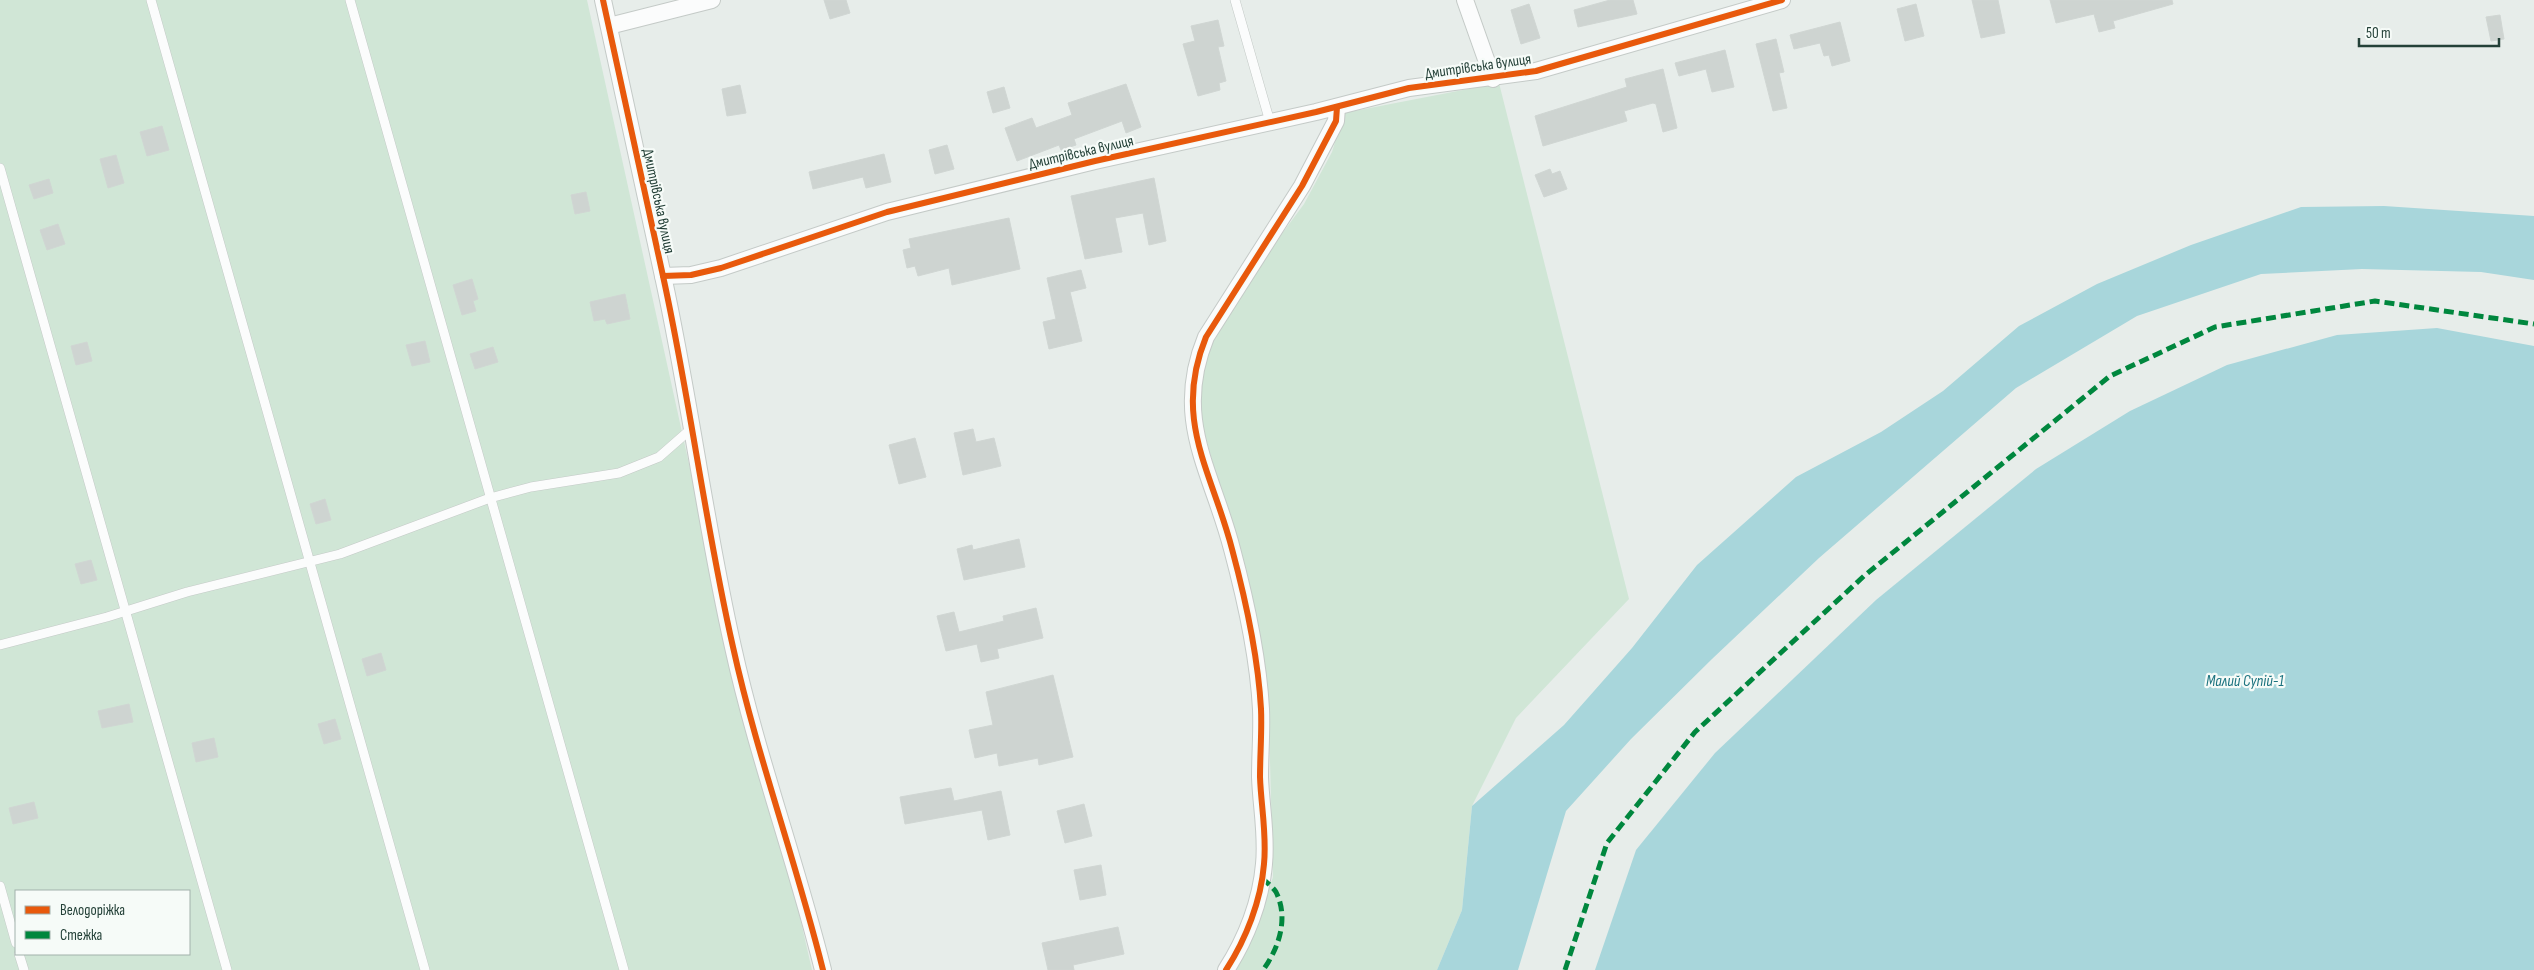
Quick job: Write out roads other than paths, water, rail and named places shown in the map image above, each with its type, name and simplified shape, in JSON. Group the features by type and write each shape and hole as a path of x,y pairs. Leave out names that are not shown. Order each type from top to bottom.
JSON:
{"street":[{"name":"Дмитрівська вулиця","path":"603,0 663,276 709,271 904,208 1095,161 1426,85 1493,78 1571,62 1782,0"},
{"path":"609,26 712,0"},
{"path":"1466,0 1493,78"},
{"path":"1226,970 1248,926 1264,864 1260,777 1261,710 1246,601 1225,522 1203,463 1192,416 1192,393 1197,362 1206,337 1302,186 1336,121 1336,107"},
{"path":"663,276 708,528 740,676 765,771 801,886 823,970"}],"lane":[{"path":"151,0 425,970"},
{"path":"350,0 624,970"},
{"path":"1234,0 1270,122"},
{"path":"0,168 227,970"},
{"path":"0,645 187,592 309,562 382,540 490,498 531,487 619,473 659,457 691,429"},
{"path":"0,886 15,939"},
{"path":"19,955 24,970"}],"water":[{"path":"2384,206 2534,216 2534,280 2481,272 2362,269 2261,274 2137,316 2016,388 1819,558 1631,739 1566,811 1518,970 1437,970 1462,910 1472,806 1564,725 1632,648 1697,565 1796,477 1881,432 1943,391 2019,326 2097,284 2191,245 2301,207"},
{"name":"Малий Супій-1","path":"2437,328 2534,346 2534,970 1595,970 1636,850 1715,753 1876,600 2036,469 2130,411 2227,365 2337,335"}]}
